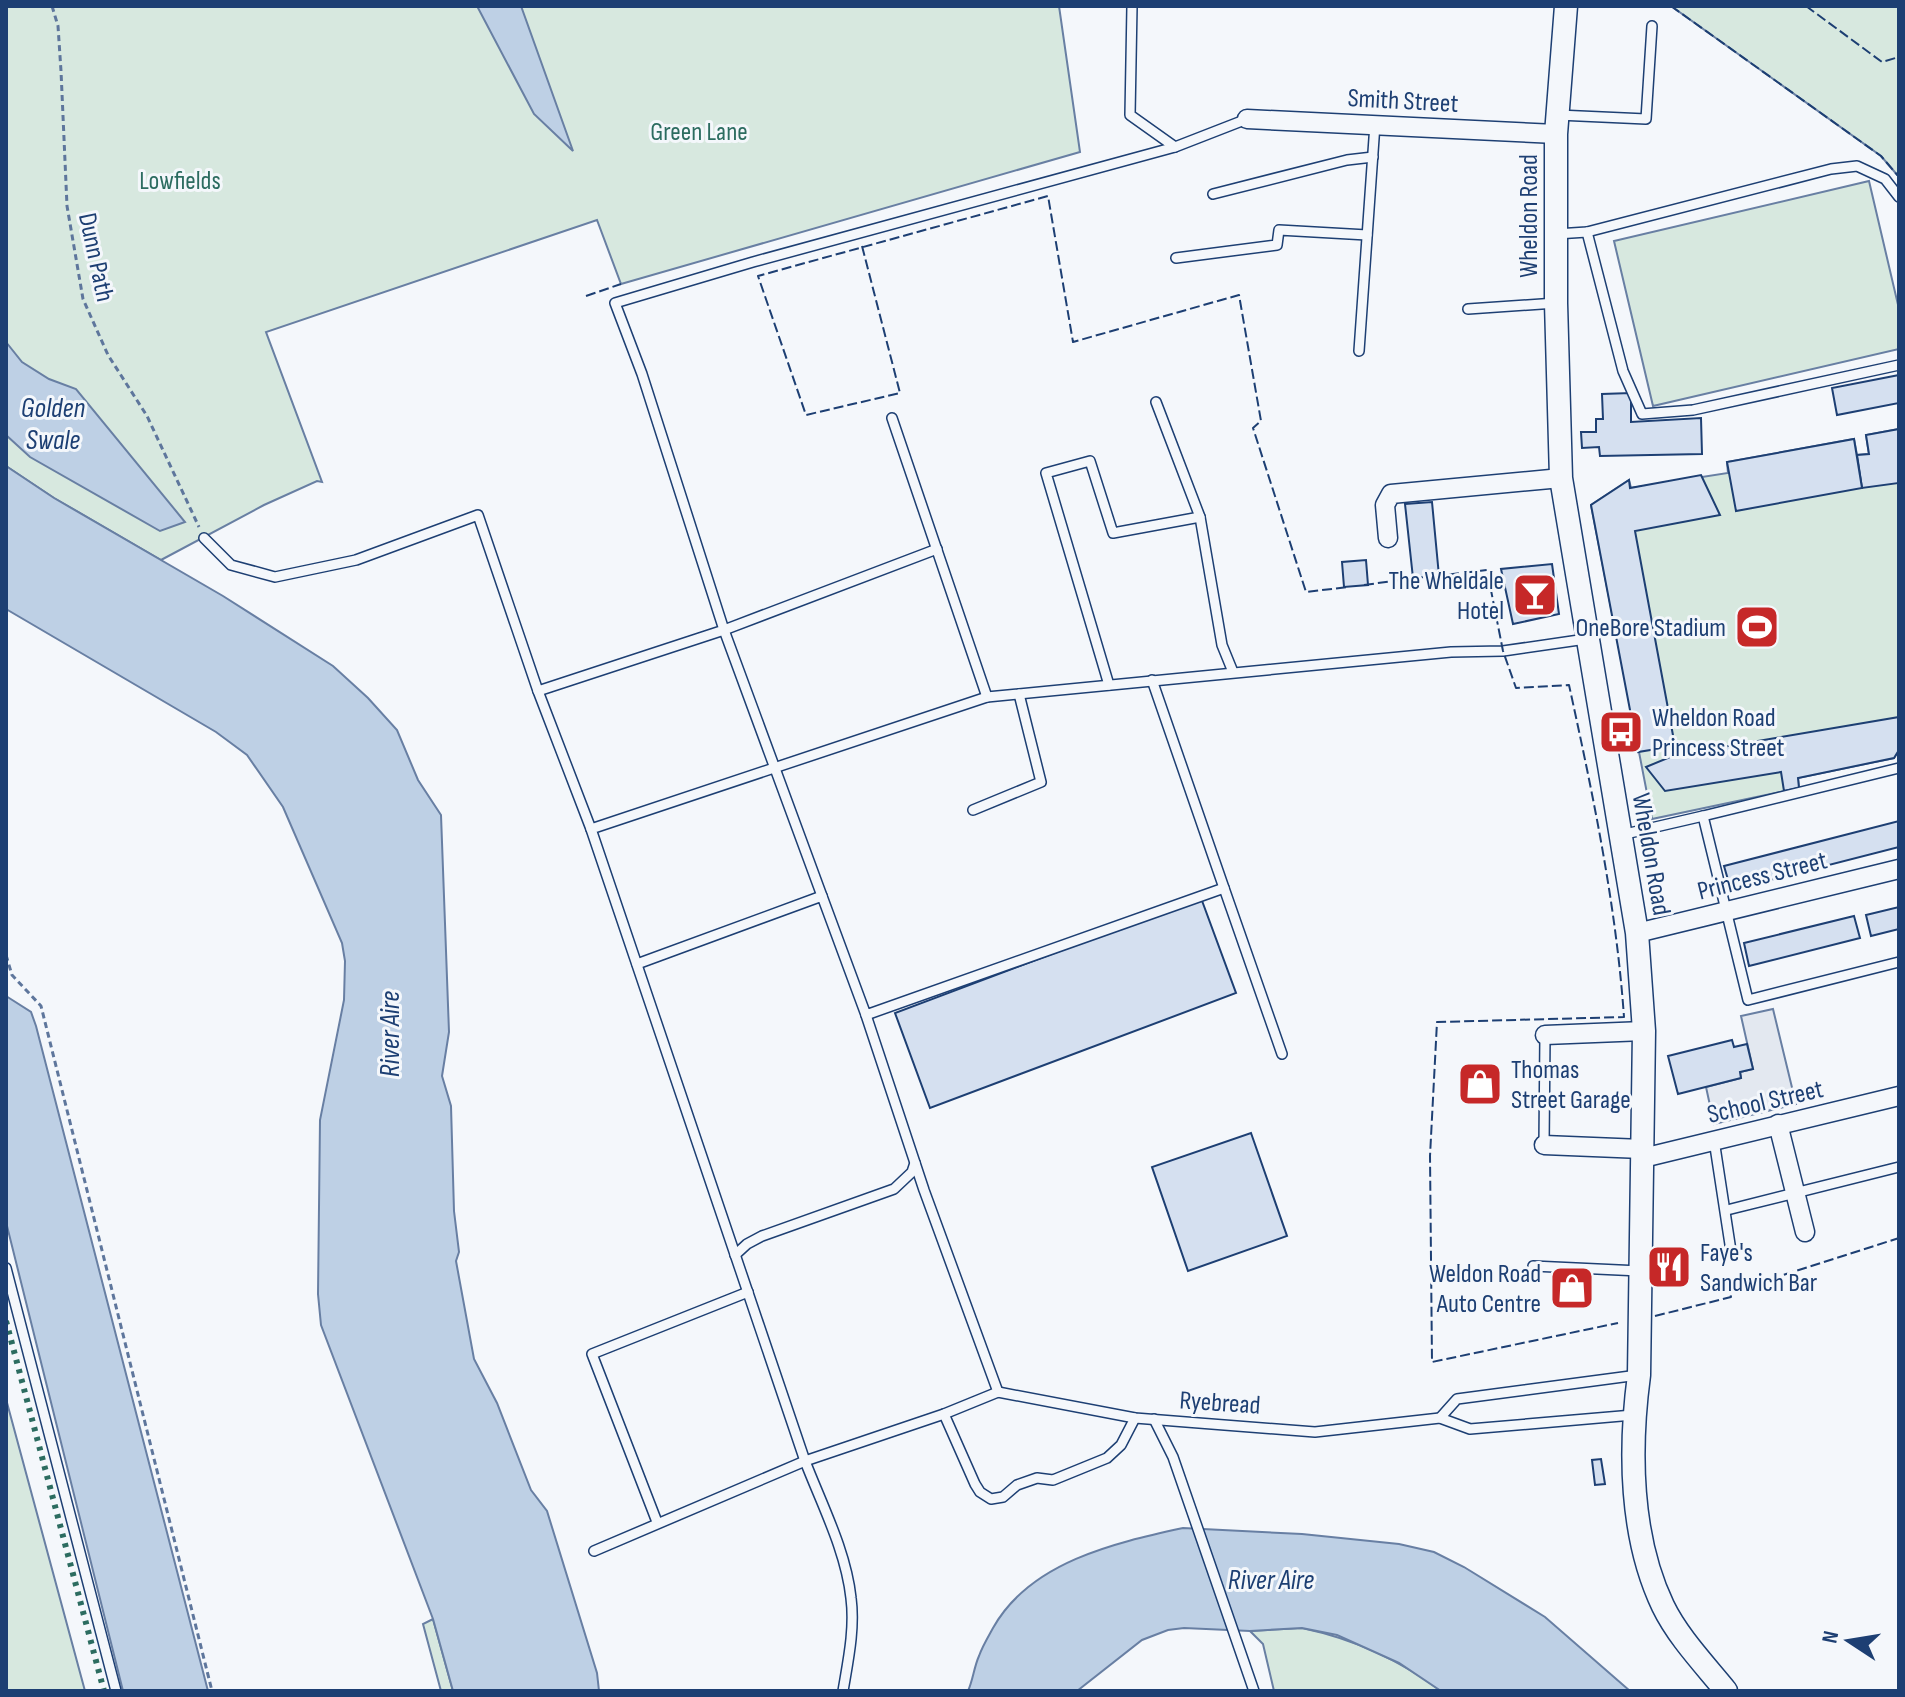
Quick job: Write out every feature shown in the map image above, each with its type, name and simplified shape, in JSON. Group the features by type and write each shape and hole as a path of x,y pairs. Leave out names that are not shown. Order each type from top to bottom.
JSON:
{"street":[{"name":"Wheldon Road","path":"1566,6 1557,124 1556,303 1561,478 1637,933 1644,1031 1639,1375 1633,1415 1636,1504 1647,1562 1664,1608 1726,1691"},
{"name":"Smith Street","path":"1247,119 1375,124 1557,124"},
{"path":"1388,538 1385,505 1391,494 1561,478"},
{"name":"Princess Street","path":"1637,933 1899,869"},
{"path":"1545,1035 1644,1031"},
{"name":"School Street","path":"1544,1145 1643,1153 1714,1140 1899,1096"},
{"path":"1778,1124 1805,1232"}],"lane":[{"path":"1132,6 1130,115 1175,147"},
{"path":"1557,124 1646,119 1652,26"},
{"path":"594,1551 805,1461 944,1414 998,1392 915,1163 866,1015 724,630 642,374 615,303 753,262 1175,147 1247,119"},
{"path":"1359,351 1375,124"},
{"path":"1213,194 1347,160 1373,157"},
{"path":"1556,234 1587,232 1831,169 1857,166 1885,179 1899,197"},
{"path":"1176,258 1277,245 1279,230 1367,235"},
{"path":"1587,232 1623,371 1642,414 1693,410 1899,365"},
{"path":"1468,309 1556,303"},
{"path":"1156,402 1200,517 1222,645 1233,672"},
{"path":"892,418 987,697"},
{"path":"1109,685 1046,473 1090,461 1113,533 1200,517"},
{"path":"204,538 231,565 275,577 356,560 478,515 538,691 591,829 805,1461 842,1558 851,1598 852,1634 843,1691"},
{"path":"538,691 724,630 937,549"},
{"path":"591,829 987,697 1451,652 1503,651 1586,639"},
{"path":"1152,680 1282,1054"},
{"path":"973,810 1041,782 1019,694"},
{"path":"1619,835 1899,768"},
{"path":"1703,816 1748,1000 1899,962"},
{"path":"866,1015 1224,888"},
{"path":"637,964 822,896"},
{"path":"1544,1145 1545,1035"},
{"path":"1714,1140 1731,1251"},
{"path":"735,1255 762,1236 894,1189 912,1172 915,1163"},
{"path":"1727,1210 1899,1167"},
{"path":"1533,1266 1640,1271"},
{"path":"6,1268 116,1691"},
{"path":"657,1522 592,1354 748,1292"},
{"name":"Ryebread","path":"1440,1418 1457,1399 1639,1375"},
{"name":"Ryebread","path":"998,1392 1135,1418 1315,1432 1440,1418 1470,1429 1633,1415"},
{"path":"944,1414 975,1484 980,1492 991,1499 1003,1497 1027,1481 1037,1478 1053,1480 1107,1458 1121,1445 1135,1418"},
{"path":"1154,1419 1173,1457 1254,1691"}],"path":[{"name":"Dunn Path","path":"52,6 58,26 67,206 83,299 108,355 147,416 204,538"},
{"path":"6,955 12,975 41,1006 212,1691"}],"green space":[{"name":"Lowfields","path":"6,6 1059,6 1080,152 621,284 597,220 266,332 322,482 317,481 264,505 161,560 54,498 6,466"},
{"path":"1671,6 1899,6 1899,177 1881,156"},
{"path":"1869,181 1899,309 1899,349 1653,406 1614,241"},
{"name":"OneBore Stadium","path":"1899,429 1899,750 1894,758 1798,778 1799,788 1652,819 1591,505 1629,480 1631,488 1728,473 1727,462 1854,439 1857,455 1869,454 1866,435"},
{"path":"6,1399 85,1691 6,1691"},
{"path":"433,1619 453,1691 441,1691 423,1624"},
{"path":"1302,1628 1375,1652 1409,1669 1441,1691 1274,1691 1263,1644 1250,1631"}],"shaded area":[{"path":"1773,1009 1796,1104 1714,1124 1706,1087 1741,1078 1740,1072 1753,1069 1741,1016"}],"water":[{"path":"477,6 521,6 573,151 534,114"},
{"name":"Golden Swale","path":"6,342 22,362 49,379 76,389 185,522 160,531 30,457 6,435"},
{"name":"River Aire","path":"6,466 333,666 397,730 418,780 441,815 449,1032 442,1076 451,1106 454,1211 459,1252 456,1261 474,1359 497,1403 531,1490 547,1511 597,1673 599,1691 453,1691 433,1619 321,1325 318,1294 320,1120 344,1000 342,943 283,807 247,755 216,732 6,609"},
{"path":"6,996 31,1012 36,1026 208,1691 123,1691 6,1222"},
{"name":"River Aire","path":"1183,1528 1302,1534 1399,1544 1434,1552 1545,1617 1630,1691 1441,1691 1399,1663 1337,1635 1302,1628 1250,1631 1184,1628 1168,1630 1142,1640 1077,1691 968,1691 980,1653 993,1628 1009,1605 1029,1587 1051,1571 1102,1549"}],"building":[{"path":"1899,375 1899,403 1837,415 1832,388"},
{"path":"1631,393 1631,422 1701,418 1702,454 1600,456 1599,447 1582,448 1581,432 1596,432 1596,419 1603,419 1602,394"},
{"path":"1899,429 1899,483 1862,488 1857,455 1869,454 1866,435"},
{"path":"1854,439 1862,488 1736,511 1727,462"},
{"path":"1701,475 1720,515 1635,531 1675,746 1638,752 1591,505 1629,480 1630,488"},
{"path":"1432,502 1439,576 1413,578 1405,504"},
{"path":"1366,560 1368,585 1344,587 1342,562"},
{"path":"1552,564 1559,614 1513,624 1501,569"},
{"path":"1899,717 1899,750 1894,758 1798,778 1799,788 1784,791 1781,772 1665,791 1646,767 1675,755"},
{"path":"1899,821 1899,847 1731,890 1724,866"},
{"path":"1201,898 1236,993 930,1108 895,1013"},
{"path":"1899,907 1899,929 1871,936 1866,915"},
{"path":"1854,916 1860,938 1749,966 1744,943"},
{"path":"1732,1040 1734,1047 1747,1044 1753,1069 1740,1072 1741,1078 1678,1094 1668,1056"},
{"path":"1251,1133 1287,1236 1188,1271 1152,1167"},
{"path":"1601,1459 1605,1484 1595,1485 1592,1460"}],"hedge":[{"path":"6,1321 104,1691"}],"fence":[{"path":"1671,6 1881,156 1899,177"},
{"path":"1806,6 1882,62 1899,57"},
{"path":"862,246 900,393 806,415 758,276 1048,196 1073,342 1239,295 1261,421 1253,428 1306,592 1348,587"},
{"path":"586,296 621,284"},
{"path":"1435,576 1487,570 1503,651 1516,688 1569,685 1609,891 1624,1017 1437,1022 1430,1156 1432,1362 1618,1323"},
{"path":"1364,585 1415,578"},
{"path":"1655,1316 1731,1297 1730,1292 1899,1238"}],"place":[{"name":"The Wheldale Hotel","path":"1535,595"},
{"name":"OneBore Stadium","path":"1757,627"},
{"name":"Wheldon Road Princess Street","path":"1621,732"},
{"name":"Thomas Street Garage","path":"1480,1084"},
{"name":"Faye's Sandwich Bar","path":"1669,1267"},
{"name":"Weldon Road Auto Centre","path":"1572,1288"}],"park label":[{"name":"Green Lane","path":"699,131"}]}
